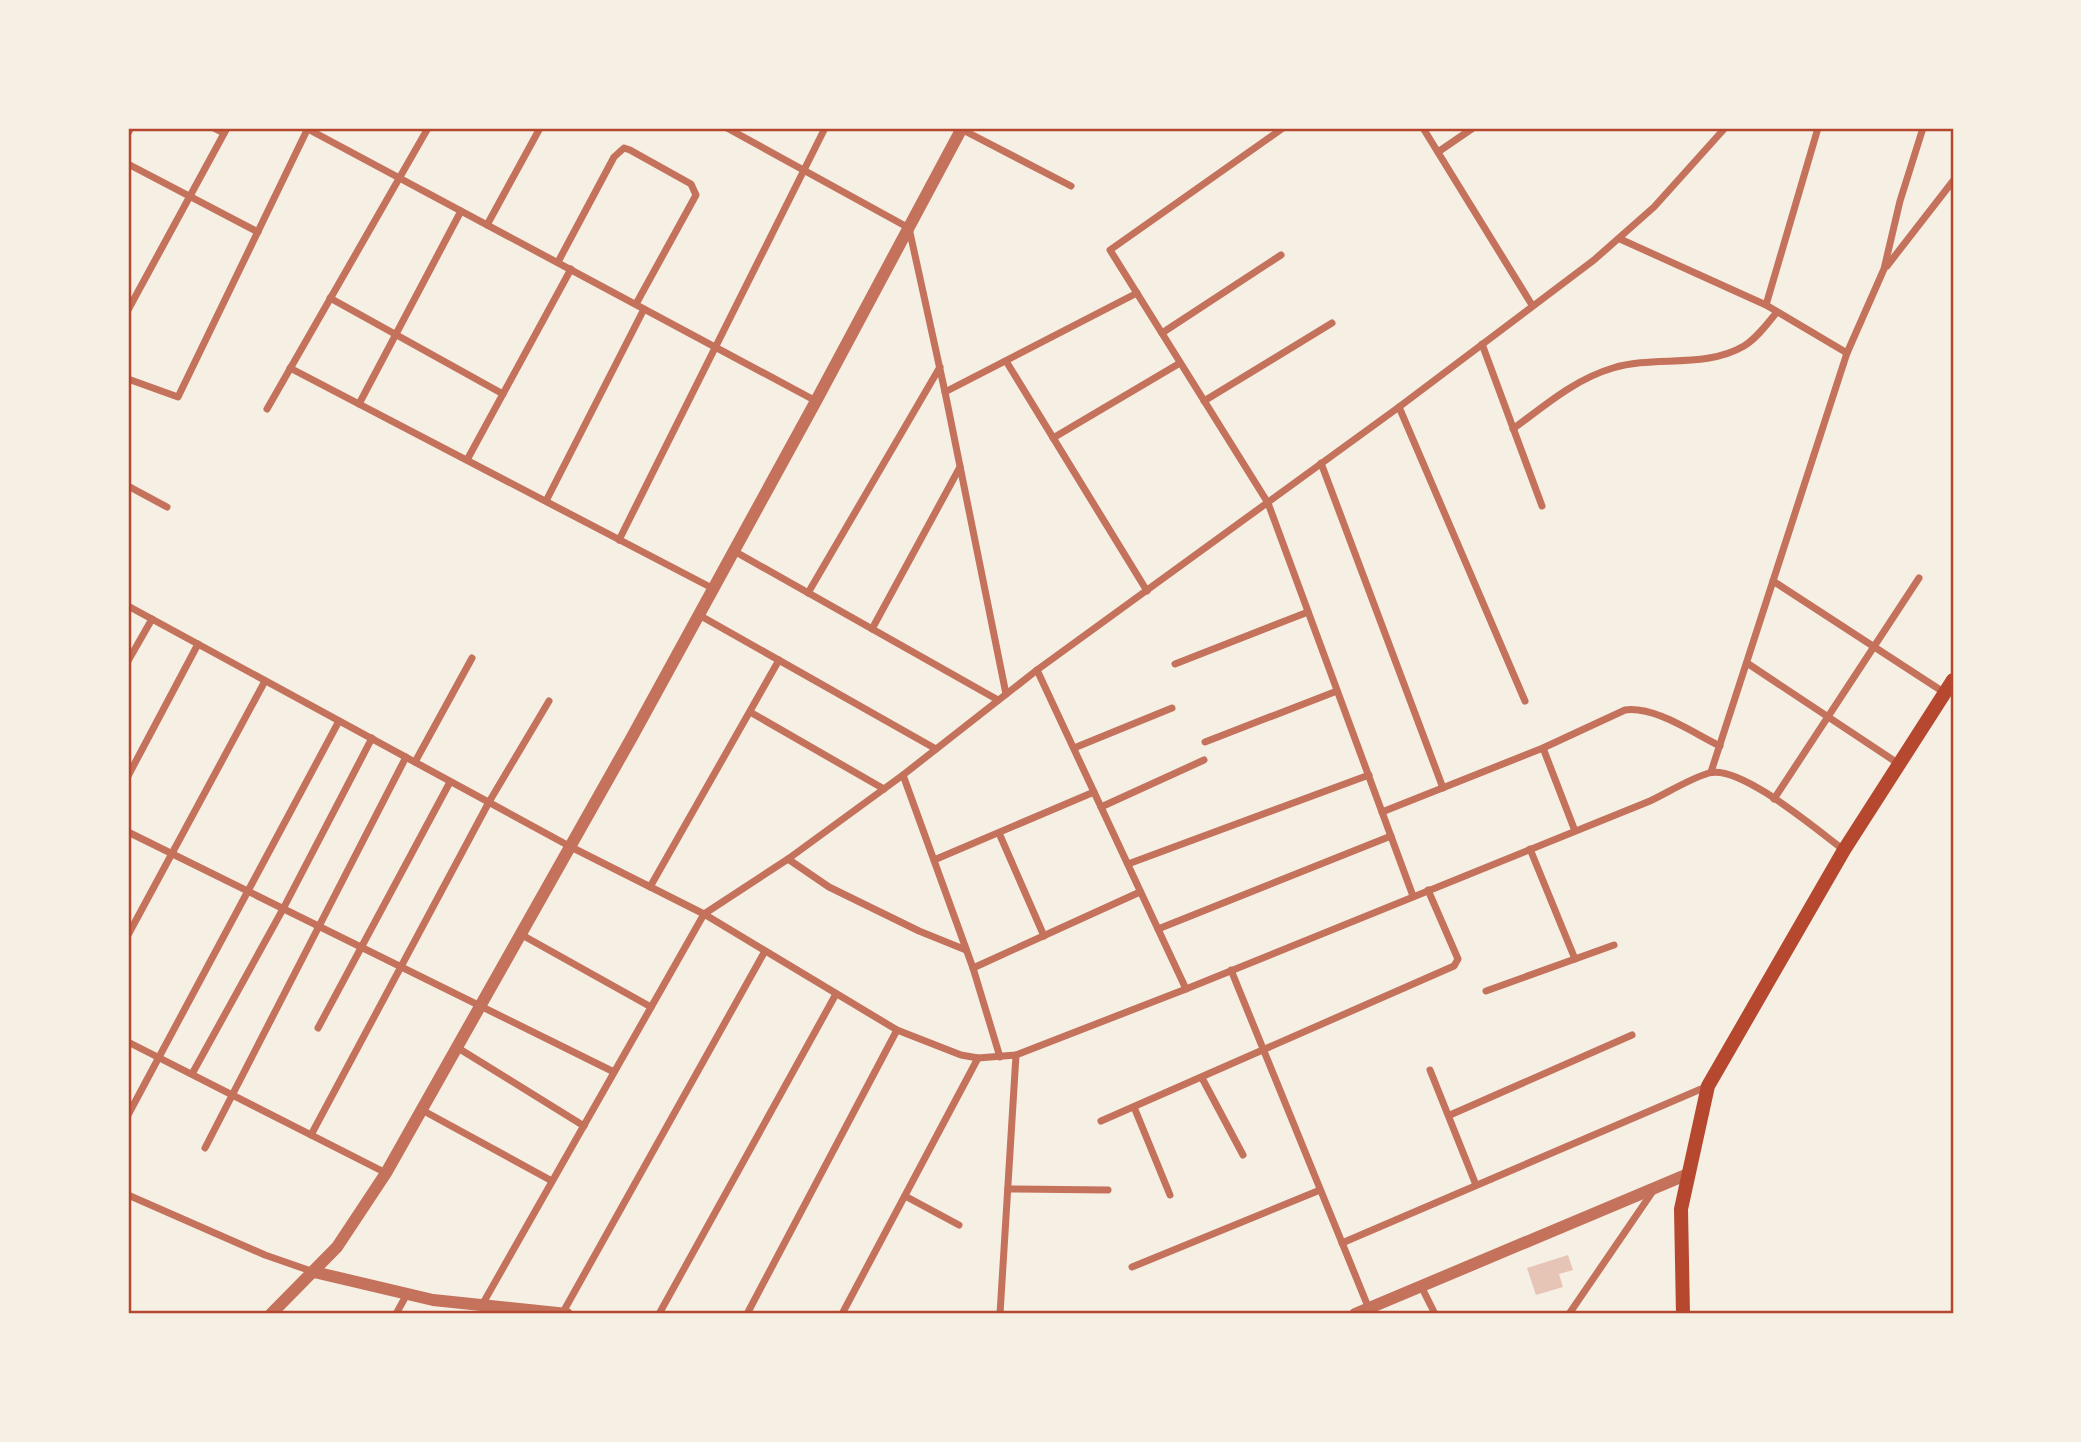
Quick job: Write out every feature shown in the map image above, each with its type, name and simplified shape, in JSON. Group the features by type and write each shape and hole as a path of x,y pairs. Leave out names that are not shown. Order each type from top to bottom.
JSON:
{"main road":[{"path":"1683,1314 1681,1209 1708,1086 1844,850 1953,680"}],"street":[{"path":"128,133 131,128"},
{"path":"128,310 225,130 214,128"},
{"path":"128,379 178,397 307,128 816,401"},
{"path":"267,409 428,128"},
{"path":"488,225 540,128"},
{"path":"727,128 909,228 1006,694"},
{"path":"620,540 825,128"},
{"path":"271,1314 337,1247 386,1173 522,935 699,615 962,128 1071,186"},
{"path":"1283,128 1110,250 1268,503 1413,896"},
{"path":"1423,128 1532,305"},
{"path":"1438,152 1473,128"},
{"path":"482,1305 704,914 788,859 903,775 1037,670 1399,407 1620,239 1654,207 1725,128"},
{"path":"1766,305 1818,128"},
{"path":"1711,772 1847,353 1884,269 1900,201 1923,128"},
{"path":"546,501 696,195 691,184 624,148 614,157 558,262"},
{"path":"128,164 258,232"},
{"path":"1884,269 1953,181"},
{"path":"359,404 461,211"},
{"path":"1620,239 1766,305 1847,353"},
{"path":"1162,333 1281,255"},
{"path":"467,460 570,269"},
{"path":"945,392 1137,293"},
{"path":"330,299 503,394"},
{"path":"1513,429 1566,390 1612,368 1711,357 1730,352 1757,336 1777,312"},
{"path":"1204,401 1332,323"},
{"path":"1482,344 1542,506"},
{"path":"1006,361 1147,591"},
{"path":"1054,438 1180,363"},
{"path":"808,593 940,367"},
{"path":"290,368 712,589"},
{"path":"1399,407 1525,701"},
{"path":"1321,463 1443,788"},
{"path":"872,629 960,467"},
{"path":"128,486 167,507"},
{"path":"734,551 998,700"},
{"path":"1774,799 1919,578"},
{"path":"1773,581 1945,693"},
{"path":"128,606 570,847 704,914 897,1030 961,1055 978,1058 1016,1055 1186,989 1650,802 1711,772 1738,776 1844,850"},
{"path":"1175,664 1308,612"},
{"path":"699,615 936,749"},
{"path":"128,661 152,619"},
{"path":"128,776 198,644"},
{"path":"415,762 471,658"},
{"path":"650,887 779,660"},
{"path":"1746,663 1899,764"},
{"path":"1037,670 1186,989"},
{"path":"128,935 265,681"},
{"path":"1205,743 1338,691"},
{"path":"312,1135 489,802 549,701"},
{"path":"1074,748 1172,708"},
{"path":"1382,812 1544,748 1625,710 1637,708 1650,711 1720,747"},
{"path":"750,712 884,789"},
{"path":"128,1115 339,721"},
{"path":"192,1074 283,909 372,738"},
{"path":"1544,748 1575,831"},
{"path":"205,1148 406,757"},
{"path":"1101,807 1204,760"},
{"path":"903,775 973,968 1000,1057"},
{"path":"1128,864 1369,775"},
{"path":"318,1028 450,782"},
{"path":"934,860 1094,792"},
{"path":"128,832 614,1072"},
{"path":"999,832 1044,936"},
{"path":"1157,929 1391,836"},
{"path":"1530,849 1575,959"},
{"path":"788,859 829,887 919,931 966,950"},
{"path":"1101,1121 1454,966 1458,959 1454,947 1428,890"},
{"path":"973,968 1140,892"},
{"path":"522,935 651,1007"},
{"path":"1486,991 1614,945"},
{"path":"562,1314 765,951"},
{"path":"1231,970 1369,1309"},
{"path":"659,1314 836,994"},
{"path":"747,1314 897,1030"},
{"path":"1450,1115 1632,1035"},
{"path":"128,1042 386,1173"},
{"path":"458,1048 584,1126"},
{"path":"1000,1314 1016,1055"},
{"path":"842,1314 978,1058"},
{"path":"1430,1070 1476,1185"},
{"path":"1202,1078 1243,1155"},
{"path":"1342,1243 1708,1086"},
{"path":"1135,1107 1170,1195"},
{"path":"422,1110 552,1181"},
{"path":"1355,1314 1688,1174"},
{"path":"1008,1189 1108,1190"},
{"path":"1132,1267 1320,1190"},
{"path":"1569,1314 1654,1190"},
{"path":"128,1195 265,1255 314,1272 454,1308 482,1305 567,1314"},
{"path":"905,1196 959,1225"},
{"path":"1422,1288 1435,1314"},
{"path":"396,1314 407,1294"}],"building":[{"path":"1568,1255 1573,1270 1559,1274 1563,1287 1536,1295 1527,1268"}]}
